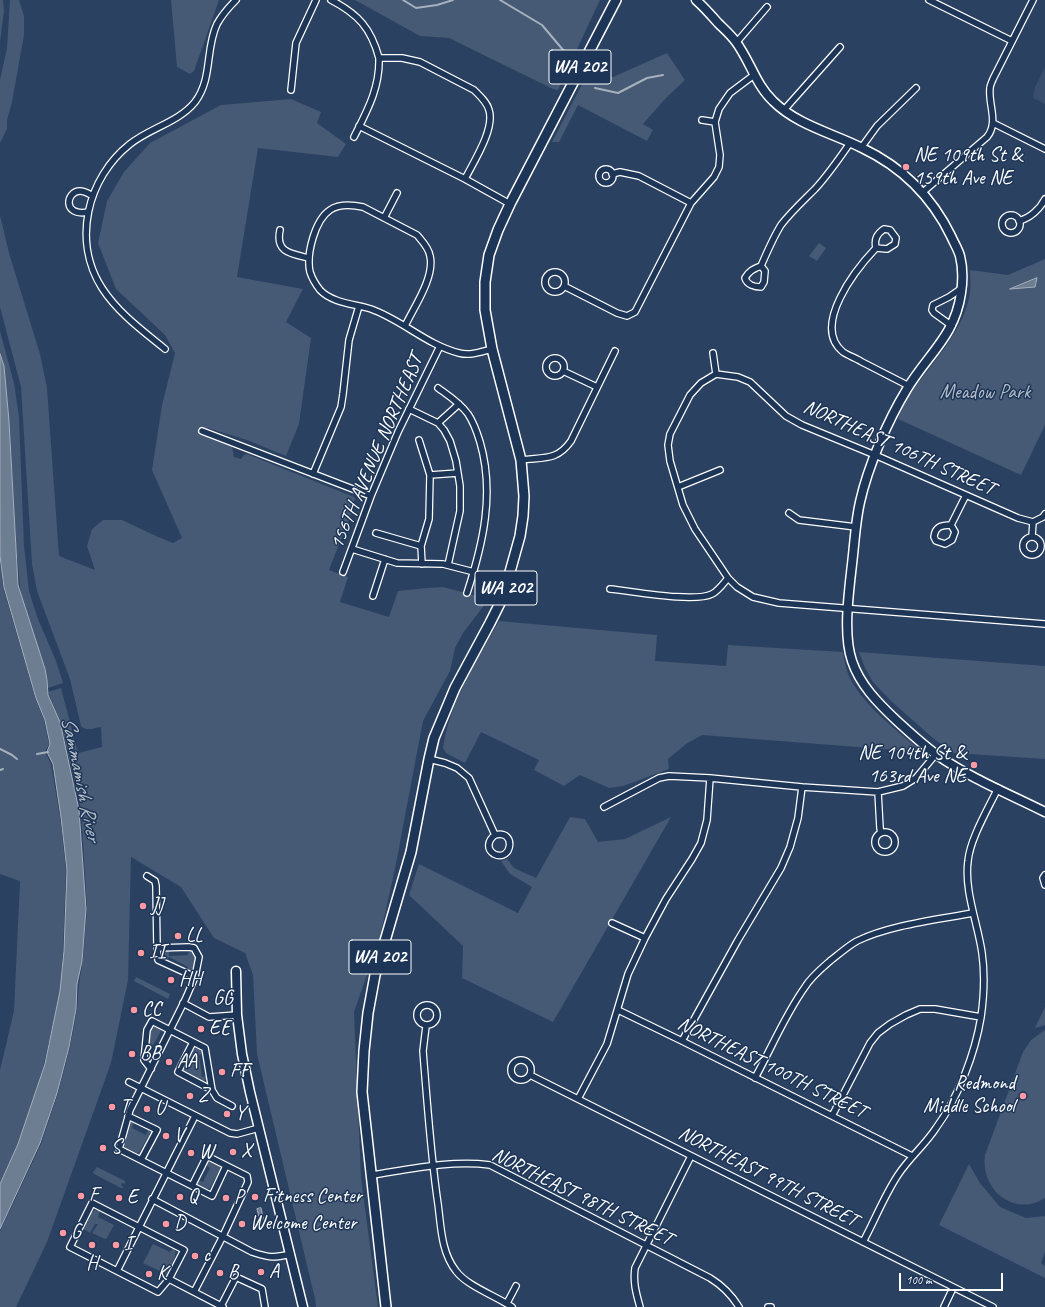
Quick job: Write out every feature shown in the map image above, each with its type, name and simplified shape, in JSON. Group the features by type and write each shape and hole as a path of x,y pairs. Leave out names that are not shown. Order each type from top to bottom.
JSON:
{"main road":[{"name":"WA 202","path":"386,1307 362,1092 368,1013 375,975 411,852 434,738 455,688 503,597 520,536 523,516 524,496 521,460 492,349 485,310 485,282 489,256 498,230 510,204 616,0"}],"street":[{"path":"165,349 123,313 102,288 91,262 87,239 88,212 93,196 112,160 140,137 188,110 196,101 205,84 212,41 217,24 229,6 236,0"},
{"path":"291,90 296,43 316,0"},
{"path":"331,0 357,16 367,28 375,43 379,58 378,80 373,96 354,137"},
{"path":"696,0 736,43 754,75 767,95 774,102 802,122 862,148 890,164 923,192 946,226 959,254 963,279 960,304 952,326 899,402 875,455 865,483 859,505 856,527 848,610 848,641 851,659 857,675 882,708 936,754 952,765 1045,812"},
{"path":"929,0 1012,42"},
{"path":"923,192 987,137 991,131 993,123 990,88 993,79 1033,0"},
{"path":"736,43 767,7"},
{"path":"784,110 840,47"},
{"path":"379,58 402,58 420,62 474,90 489,108 490,123 488,133 465,179"},
{"path":"564,286 617,313 627,316 633,314 637,309 691,203 714,177 719,167 720,155 715,122 719,109 730,93 754,75"},
{"path":"862,148 877,126 916,88"},
{"path":"702,120 715,122"},
{"path":"993,123 1045,150"},
{"path":"359,126 465,179 510,204"},
{"path":"761,266 773,239 782,225 795,208 819,184 850,143"},
{"path":"612,174 620,172 638,176 691,203"},
{"path":"88,212 80,213 73,211 70,207 69,200 72,194 79,191 93,196"},
{"path":"384,218 397,193"},
{"path":"1019,221 1027,219 1045,199"},
{"path":"404,326 427,282 430,272 431,256 423,241 416,235 369,210 355,205 331,209 320,220 316,230 310,258 310,273 314,282 321,291 330,298 376,311 440,346 452,351 470,354 492,349"},
{"path":"280,230 278,239 283,249 292,254 310,258"},
{"path":"876,248 855,273 841,296 834,314 832,332 835,343 843,352 909,386"},
{"path":"952,326 934,313 931,308 933,305 962,288"},
{"path":"313,474 344,394 349,340 359,306"},
{"name":"156TH AVENUE NORTHEAST","path":"343,572 371,496 440,346"},
{"path":"521,460 551,457 560,454 565,449 571,441 615,351"},
{"path":"713,352 716,374 701,383 690,394 670,434 668,445 670,461 678,487 695,529 728,578 737,587 753,597 779,604 1045,624"},
{"path":"563,371 597,387"},
{"name":"NORTHEAST 106TH STREET","path":"716,374 738,377 750,382 786,416 802,425 875,455 1018,518 1032,522"},
{"path":"438,388 459,404 468,414 474,425 484,458 487,478 487,512 484,534 468,593"},
{"path":"438,423 459,404"},
{"path":"410,409 438,423 444,430 450,441 458,473 460,486 460,511 448,565"},
{"path":"202,431 371,496"},
{"path":"419,440 430,475 429,519 422,546 422,564"},
{"path":"678,487 720,470"},
{"path":"430,475 458,473"},
{"path":"951,525 966,495"},
{"path":"789,514 799,520 856,527"},
{"path":"1032,536 1032,522 1043,517 1045,514"},
{"path":"376,533 422,546"},
{"path":"352,549 397,563 443,564 474,572"},
{"path":"373,596 385,560"},
{"path":"610,589 688,598 702,597 713,593 728,578"},
{"path":"604,807 659,778 669,776 878,792 903,786 916,778 936,754"},
{"path":"429,759 457,768 469,778 495,835"},
{"path":"578,1099 607,1044 628,974 645,938 666,899 692,860 701,843 707,820 710,778"},
{"path":"682,1041 738,940 781,868 790,847 798,818 802,787"},
{"path":"864,1242 890,1188 912,1156 937,1128 954,1099 964,1076 977,1036 981,1017 984,984 982,952 973,913 968,878 968,861 977,833 998,788"},
{"path":"878,792 881,833"},
{"path":"1045,875 1043,878 1045,885"},
{"path":"147,876 155,881 156,886 158,960 195,977"},
{"path":"756,1078 793,1005 806,985 824,966 839,954 857,942 876,934 896,928 973,913"},
{"path":"612,923 645,938"},
{"path":"157,948 194,948 199,957 195,977 140,1088 128,1116 119,1149 212,1196 226,1166"},
{"path":"236,971 237,1015 242,1054 303,1307"},
{"path":"183,1003 209,1016 237,1015"},
{"path":"832,1116 870,1043 878,1033 890,1024 906,1015 920,1010 935,1009 981,1017"},
{"name":"NORTHEAST 100TH STREET","path":"618,1010 912,1156"},
{"path":"151,1068 144,1060 147,1030 152,1021 205,1048 212,1090 217,1098 232,1106"},
{"path":"426,1026 424,1058 432,1165 443,1241 447,1257 456,1271 463,1278 512,1307"},
{"path":"193,1042 178,1072 212,1090"},
{"name":"NORTHEAST 99TH STREET","path":"530,1075 993,1307"},
{"path":"129,1082 230,1133 237,1134 259,1128"},
{"path":"128,1116 157,1130 141,1160"},
{"path":"116,1271 165,1172 195,1116"},
{"path":"192,1186 207,1156 247,1176 248,1182 223,1236 194,1292"},
{"path":"640,1307 634,1287 635,1268 690,1156"},
{"name":"NORTHEAST 98TH STREET","path":"372,1174 432,1165 490,1165 710,1278 724,1287 738,1307"},
{"path":"152,1199 252,1252 265,1257 275,1258 291,1254"},
{"path":"92,1204 139,1227 184,1250 168,1279 158,1292 70,1247 92,1204"},
{"path":"168,1279 222,1306 236,1277 262,1289 265,1307"},
{"path":"507,1303 516,1286"},
{"path":"944,1307 954,1288"}],"shaded area":[{"path":"1045,67 1045,104 1033,98 1035,87"},
{"path":"1037,278 1035,287 1010,289"},
{"path":"0,354 4,366 9,421 18,585 45,669 48,695 60,722 79,810 86,909 82,961 77,984 76,1009 69,1047 57,1093 40,1143 0,1229 0,1184 18,1144 45,1064 60,991 64,951 67,870 53,764 47,752 50,744 45,720 36,698 4,587 0,556"},
{"path":"261,1208 265,1226 261,1227 258,1224 259,1217 257,1209"}],"green space":[{"path":"0,0 3,0 4,11 0,42"},
{"path":"10,0 19,0 24,16 24,35 12,102 7,120 7,129 0,143 0,80 7,48"},
{"path":"171,0 219,0 194,71 190,74 177,67"},
{"path":"355,0 600,0 558,90 553,89 449,38 420,36"},
{"path":"667,53 685,80 666,98 643,124 653,130 647,141 578,105 559,142 552,142 591,67 597,73 613,77"},
{"path":"291,99 321,112 317,123 346,144 338,157 258,148 237,277 303,289 286,322 311,338 299,424 286,456 247,440 208,428 203,434 232,447 234,457 241,459 247,454 354,497 355,499 353,504 355,504 329,570 348,577 340,602 389,617 398,591 443,587 489,599 463,633 455,648 450,671 423,721 395,869 379,941 354,1012 361,1178 378,1307 316,1307 257,1054 253,975 245,953 214,938 181,887 131,857 128,980 111,1063 47,1242 16,1307 0,1307 0,1231 41,1144 58,1093 70,1047 77,1009 87,909 81,809 61,724 48,692 61,688 78,753 102,747 101,727 86,729 81,726 70,679 37,591 32,564 21,387 0,307 0,215 9,253 40,354 47,388 59,556 95,570 87,546 92,529 103,520 122,520 173,543 182,538 152,470 162,405 175,353 165,335 116,289 98,243 107,201 124,172 150,143 221,105"},
{"path":"819,243 826,248 817,261 809,256"},
{"name":"Meadow Park","path":"1045,259 1045,425 1021,475 898,419 905,402 913,389 944,349 961,321 967,307 970,292 970,270 1008,275"},
{"path":"0,331 14,383 19,417 24,546 29,591 38,619 56,661 63,683 48,688 47,677 21,596 16,545 10,430 4,366 0,354"},
{"path":"0,562 3,587 35,697 44,720 49,744 45,752 51,764 60,817 66,870 60,991 44,1064 29,1114 18,1144 0,1182 0,1070 14,1011 20,881 0,874"},
{"path":"499,621 657,635 655,661 726,666 728,645 843,652 847,671 860,694 879,715 922,752 702,735 686,744 668,759 669,769 623,786 609,788 580,775 564,786 534,770 539,760 481,732 465,763 446,753 443,748 446,731 451,714 465,682"},
{"path":"859,652 1045,666 1045,759 954,753 934,739 892,702 873,682 865,668"},
{"path":"570,817 585,819 598,842 625,839 671,817 553,1022 462,978 463,946 409,895 419,864 518,913 532,887 510,874 501,861 507,859 514,868 536,878"},
{"path":"167,951 169,952 169,956 188,955 189,951 193,953 196,957 195,966 190,972 186,971 188,967 169,957 168,959 165,959 163,954"},
{"path":"136,977 170,994 168,999 134,981"},
{"path":"1045,1007 1045,1025 1035,1028"},
{"path":"153,1027 158,1027 161,1031 147,1056 149,1033"},
{"path":"1045,1030 1045,1198 1033,1203 1022,1204 1011,1202 1002,1197 994,1189 988,1179 985,1167 985,1155 1023,1052 1031,1040"},
{"path":"196,1048 201,1049 204,1052 203,1054 199,1055 202,1077 207,1076 207,1079 203,1081 184,1073 182,1070 191,1052"},
{"path":"130,1121 134,1123 132,1128 146,1135 148,1130 151,1132 138,1154 123,1147 122,1145"},
{"path":"209,1162 221,1167 210,1188 208,1189 198,1185 197,1183 198,1180 203,1182 210,1168 206,1165"},
{"path":"969,1164 980,1183 1000,1207 1026,1218 1045,1216 1045,1252 1041,1263 1045,1266 1045,1278 939,1225"},
{"path":"97,1167 125,1181 125,1184 122,1183 121,1185 124,1188 121,1188 94,1174 93,1172"},
{"path":"95,1210 100,1211 98,1217 114,1225 105,1239 92,1233 98,1224 95,1224 90,1233 84,1229 91,1213"},
{"path":"153,1244 170,1252 173,1248 175,1250 174,1259 166,1274 143,1263"}],"waterway":[{"path":"403,0 416,8 437,5 453,0"},
{"path":"500,0 542,25 569,57"},
{"path":"595,88 618,93 647,78 663,75"},
{"path":"0,749 17,759"},
{"path":"37,754 48,752"}],"place":[{"name":"NE 109th St & 159th Ave NE","path":"906,167"},
{"name":"NE 104th St & 163rd Ave NE","path":"974,765"},
{"name":"JJ","path":"143,906"},
{"name":"LL","path":"178,936"},
{"name":"II","path":"141,953"},
{"name":"HH","path":"171,980"},
{"name":"GG","path":"205,999"},
{"name":"CC","path":"134,1010"},
{"name":"EE","path":"201,1029"},
{"name":"BB","path":"132,1054"},
{"name":"AA","path":"169,1062"},
{"name":"FF","path":"222,1072"},
{"name":"Z","path":"190,1096"},
{"name":"Redmond Middle School","path":"1023,1096"},
{"name":"T","path":"112,1107"},
{"name":"U","path":"147,1109"},
{"name":"Y","path":"227,1114"},
{"name":"V","path":"166,1136"},
{"name":"S","path":"103,1148"},
{"name":"X","path":"233,1152"},
{"name":"W","path":"191,1153"},
{"name":"F","path":"81,1196"},
{"name":"Q","path":"180,1197"},
{"name":"Fitness Center","path":"255,1197"},
{"name":"E","path":"119,1198"},
{"name":"P","path":"226,1198"},
{"name":"D","path":"166,1224"},
{"name":"Welcome Center","path":"242,1224"},
{"name":"G","path":"63,1233"},
{"name":"H","path":"92,1245"},
{"name":"I","path":"116,1245"},
{"name":"c","path":"195,1256"},
{"name":"A","path":"261,1272"},
{"name":"B","path":"220,1273"},
{"name":"K","path":"149,1274"}],"water label":[{"name":"Sammamish River","path":"80,779"}]}
